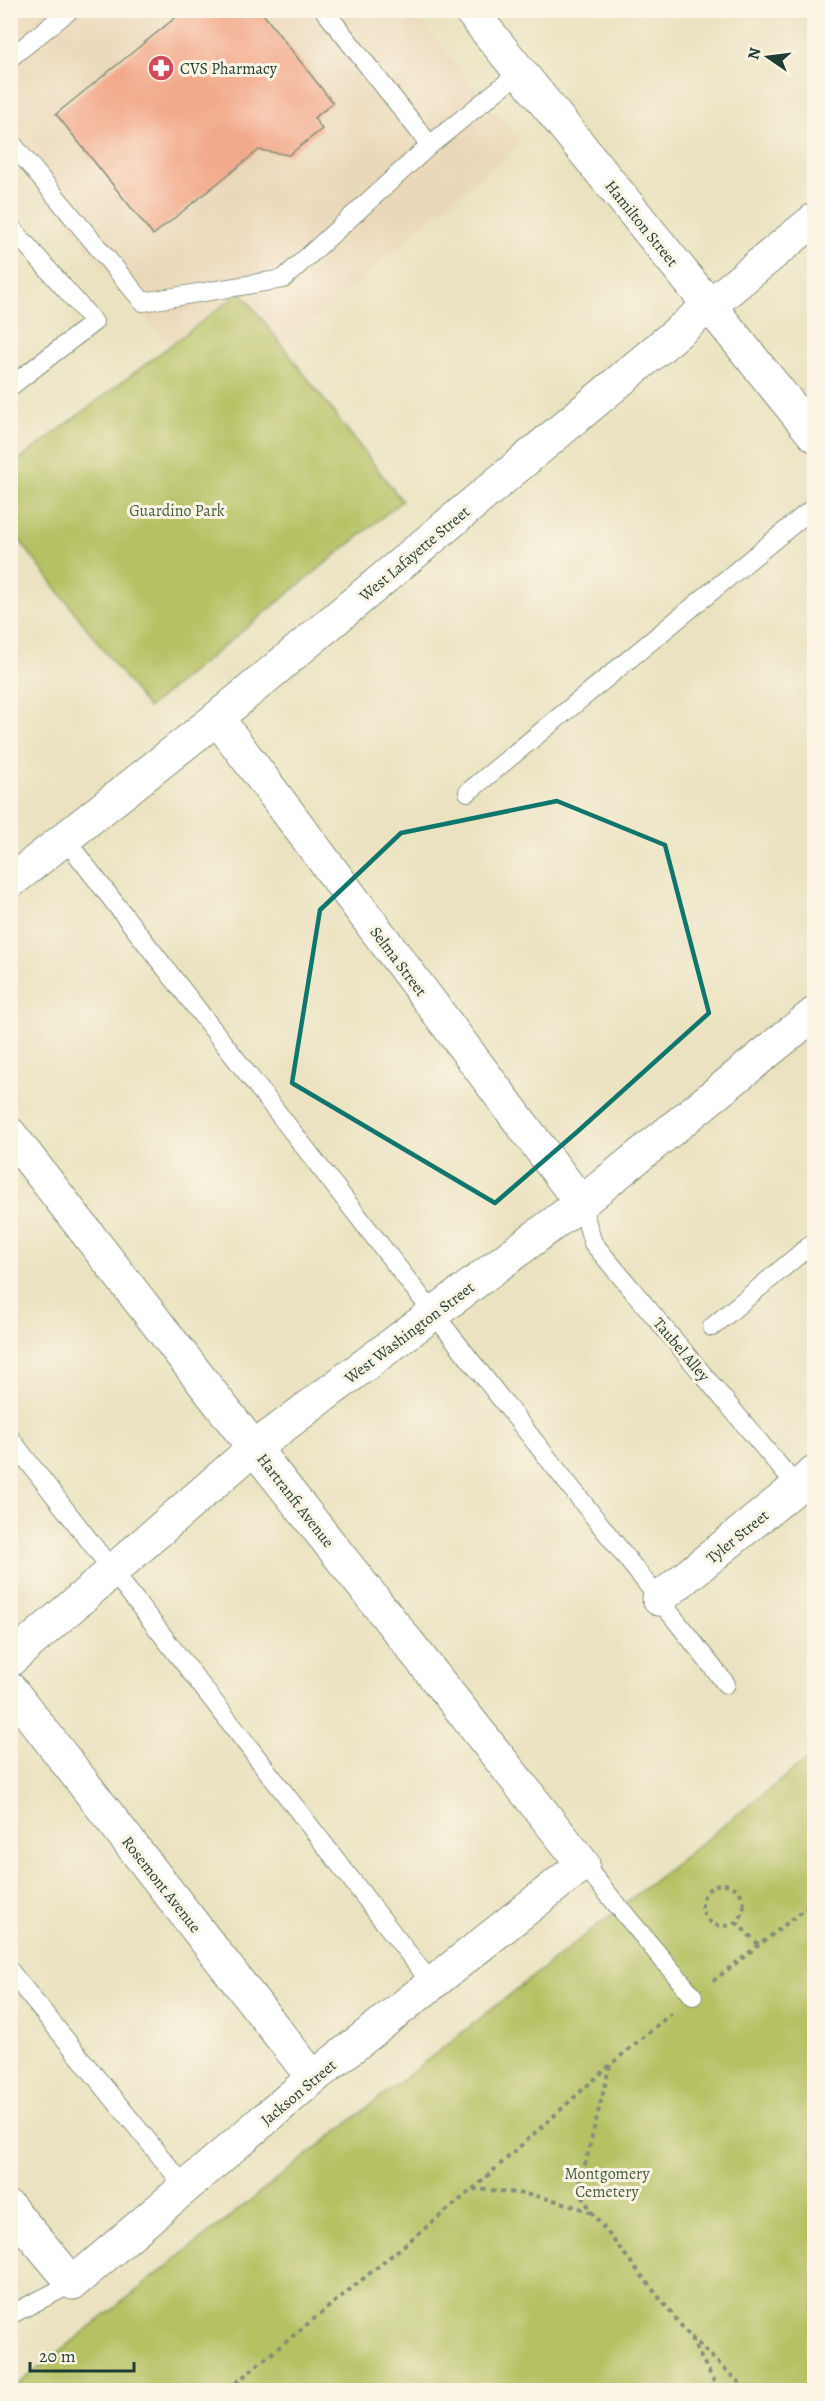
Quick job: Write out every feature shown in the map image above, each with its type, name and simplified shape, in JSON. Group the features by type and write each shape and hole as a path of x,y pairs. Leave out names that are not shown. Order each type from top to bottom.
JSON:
{"street":[{"name":"Hamilton Street","path":"470,10 814,435"},
{"name":"West Lafayette Street","path":"10,882 217,718 814,220"},
{"name":"Selma Street","path":"217,718 581,1203"},
{"name":"West Washington Street","path":"10,1660 254,1448 581,1203 812,1022"},
{"name":"Hartranft Avenue","path":"10,1134 254,1448 583,1864"},
{"name":"Tyler Street","path":"659,1599 806,1480"},
{"name":"Rosemont Avenue","path":"10,1689 314,2078"},
{"name":"Jackson Street","path":"72,2283 314,2078 583,1864"},
{"path":"10,2208 72,2283"}],"lane":[{"path":"10,58 70,10"},
{"path":"324,10 430,145"},
{"path":"10,141 143,303 283,279 430,145 519,72"},
{"path":"10,226 94,322 10,387"},
{"path":"468,792 814,507"},
{"path":"65,839 434,1314 726,1684"},
{"name":"Taubel Alley","path":"581,1203 593,1243 806,1480"},
{"path":"712,1327 814,1242"},
{"path":"10,1438 432,1984"},
{"path":"583,1864 693,1996"},
{"path":"10,1971 186,2188"},
{"name":"Jackson Street","path":"10,2315 72,2283"}],"path":[{"path":"729,1884 740,1892 744,1911 736,1922 722,1926 709,1921 704,1915 703,1900 711,1888 716,1885 729,1884"},
{"path":"231,2391 233,2385 473,2189 610,2065 693,1996 814,1902"},
{"path":"736,1922 759,1945"},
{"path":"610,2065 579,2189 592,2213 688,2334 747,2391"},
{"path":"473,2189 519,2192 560,2200 592,2213"},
{"path":"688,2334 719,2391"}],"highlighted area":[{"path":"557,801 665,845 709,1013 495,1203 292,1083 320,910 401,833"}],"shaded area":[{"path":"10,11 413,11 520,142 285,346 241,291 168,346 11,156"}],"green space":[{"name":"Guardino Park","path":"241,292 402,501 148,708 11,529 11,466"},
{"name":"Montgomery Cemetery","path":"814,1754 814,2390 11,2390"}],"building":[{"path":"185,10 260,10 333,103 314,118 322,129 289,155 259,150 153,235 56,114"}],"place":[{"name":"CVS Pharmacy","path":"161,68"}]}
